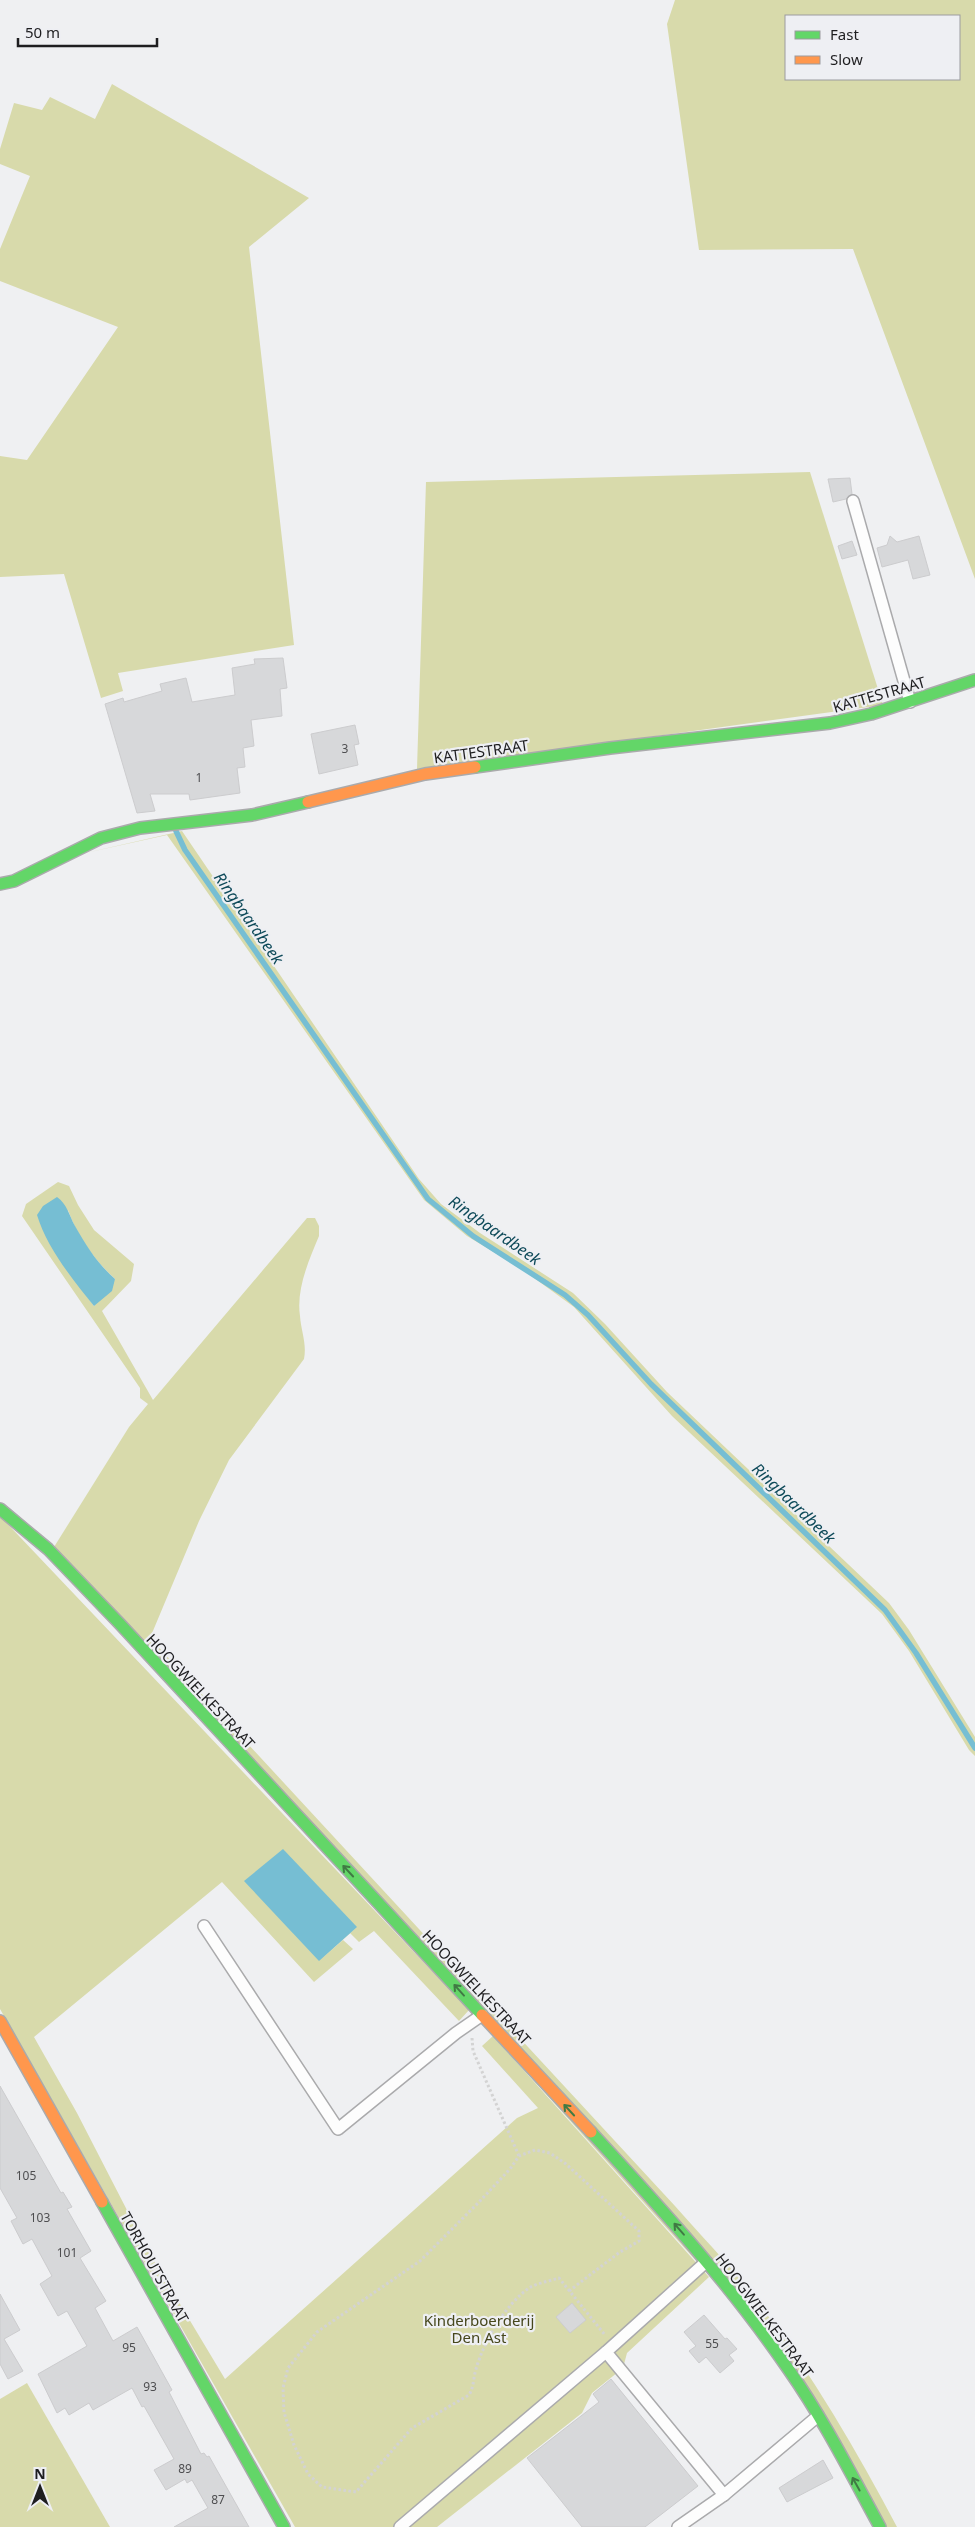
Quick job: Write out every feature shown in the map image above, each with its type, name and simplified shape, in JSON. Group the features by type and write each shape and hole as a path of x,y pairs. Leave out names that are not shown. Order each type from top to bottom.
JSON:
{"street":[{"name":"KATTESTRAAT","path":"0,884 14,880 102,838 140,828 252,815 425,774 610,748 830,723 871,714 975,680"},
{"name":"HOOGWIELKESTRAAT","path":"0,1509 48,1549 94,1597 649,2195 707,2261 752,2316 818,2416 880,2527"},
{"name":"TORHOUTSTRAAT","path":"0,2021 284,2527"}],"lane":[{"path":"853,501 910,702"},
{"path":"204,1926 338,2129 482,2015"},
{"path":"400,2527 609,2349 707,2261"},
{"path":"609,2349 724,2495"},
{"path":"678,2527 724,2495 818,2416"}],"path":[{"path":"470,2023 473,2051 519,2156"},
{"path":"569,2291 620,2252 639,2241 639,2231 566,2164 550,2152 535,2150 519,2156 510,2170 426,2255 317,2332 288,2368 283,2388 284,2412 294,2445 308,2474 322,2487 356,2492 412,2428 469,2396 485,2346 496,2326 520,2296 530,2287 559,2278 609,2349"}],"green space":[{"path":"675,0 975,0 975,579 853,249 699,250 667,24"},
{"path":"112,84 309,198 249,247 294,645 118,673 123,691 101,698 64,574 0,577 0,456 27,460 118,327 0,281 0,249 30,176 0,164 0,149 14,103 42,110 50,97 95,119"},
{"path":"810,472 883,705 417,769 426,482"},
{"path":"182,831 419,1179 441,1204 480,1233 573,1293 605,1324 667,1392 889,1603 909,1630 975,1737 975,1756 969,1750 909,1651 882,1614 672,1416 574,1307 519,1267 467,1236 424,1200 167,835 81,854"},
{"path":"58,1182 69,1186 78,1205 94,1230 134,1264 131,1281 102,1311 153,1400 307,1218 315,1218 319,1226 319,1236 304,1275 299,1306 305,1348 304,1359 229,1460 199,1521 150,1638 736,2274 775,2325 813,2381 848,2438 897,2527 886,2527 797,2373 54,1547 129,1427 148,1404 140,1398 140,1388 22,1216 26,1204","holes":["68,1210 87,1247 115,1279 94,1306 75,1280"]},
{"name":"Kinderboerderij Den Ast","path":"0,1516 469,2010 459,2021 374,1931 359,1942 350,1933 319,1961 343,1940 353,1949 314,1982 222,1882 34,2037 77,2113 147,2249 225,2379 517,2118 538,2108 482,2046 493,2036 709,2277 627,2353 623,2368 592,2393 582,2413 437,2527 295,2527 0,2009"},
{"path":"27,2383 110,2527 0,2527 0,2399"}],"water":[{"path":"57,1197 66,1206 75,1226 93,1254 115,1279 112,1291 94,1306 69,1274 41,1227 37,1215 43,1206"},
{"path":"283,1849 357,1927 319,1961 244,1881"}],"building":[{"path":"850,478 852,494 846,499 833,502 828,479"},
{"path":"890,536 897,542 919,536 930,575 913,579 908,560 882,567 877,548 887,545"},
{"path":"852,541 857,555 842,559 838,546"},
{"path":"283,658 287,688 280,689 282,716 251,720 254,746 243,748 245,767 237,768 240,793 190,800 189,794 150,794 155,811 137,813 105,704 123,698 124,702 162,691 160,684 186,678 192,702 235,695 232,668 255,664 254,659"},
{"path":"355,725 359,744 354,745 358,765 319,774 311,734"},
{"path":"0,2086 61,2193 63,2192 72,2207 67,2209 91,2251 80,2258 106,2301 95,2308 113,2341 137,2327 172,2390 169,2392 201,2454 204,2453 207,2457 209,2456 249,2527 174,2527 208,2508 192,2480 187,2483 185,2479 166,2490 154,2470 174,2459 132,2388 93,2410 89,2403 69,2415 65,2408 57,2413 38,2374 87,2346 67,2311 58,2316 40,2284 52,2276 32,2239 23,2244 11,2221 17,2218 0,2188"},
{"path":"0,2294 20,2330 4,2339 23,2371 8,2379 0,2364"},
{"path":"572,2303 586,2320 570,2333 556,2317"},
{"path":"704,2315 725,2339 727,2338 737,2349 729,2355 734,2361 720,2373 706,2357 699,2363 689,2351 696,2346 684,2332"},
{"path":"611,2379 698,2486 645,2527 582,2527 527,2458 599,2402 593,2394"},
{"path":"823,2460 833,2478 787,2502 779,2488"}],"waterway":[{"name":"Ringbaardbeek","path":"176,831 185,850 428,1199 473,1236 565,1295 588,1315 651,1384 885,1610 916,1653 975,1748"}],"traffic: fast":[{"path":"475,767 610,748 830,723 871,714 975,680"},
{"path":"0,884 14,881 101,838 140,828 252,815 308,802"},
{"path":"0,1509 48,1549 120,1624 482,2015"},
{"path":"591,2132 719,2277 767,2338 814,2408 880,2527"},
{"path":"102,2202 284,2527"}],"traffic: slow":[{"path":"308,802 425,774 475,767"},
{"path":"482,2015 591,2132"},
{"path":"0,2021 102,2202"}]}
